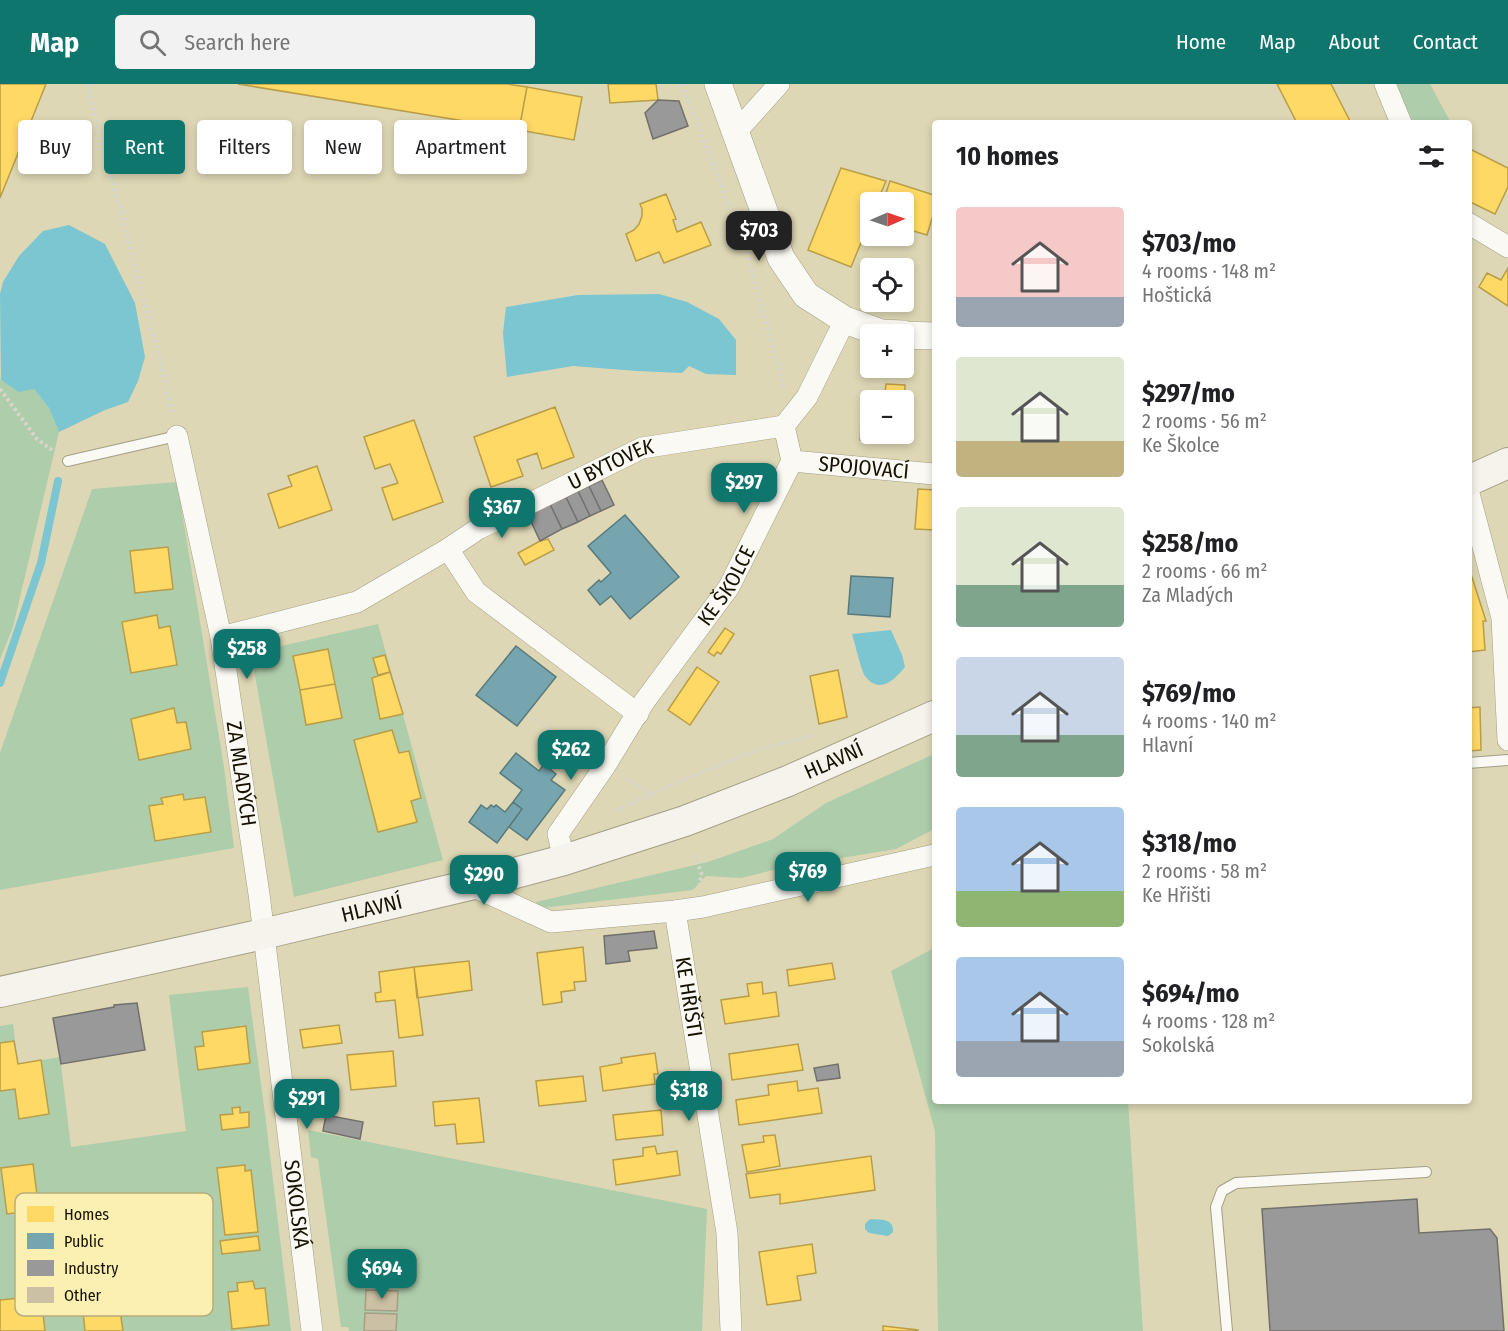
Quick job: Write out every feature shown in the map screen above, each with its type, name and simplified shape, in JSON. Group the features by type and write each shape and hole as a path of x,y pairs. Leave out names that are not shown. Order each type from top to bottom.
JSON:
{"main road":[{"path":"1472,479 1508,463"},
{"name":"HLAVNÍ","path":"0,992 263,934 470,885 564,860 685,821 788,781 932,717"}],"street":[{"path":"718,84 781,258 806,295 845,320 860,325"},
{"path":"735,133 779,84"},
{"path":"1385,84 1400,120"},
{"path":"1472,226 1508,247"},
{"path":"792,461 784,426 807,397 845,320"},
{"path":"914,335 932,336"},
{"name":"U BYTOVEK","path":"221,637 357,602 478,529 642,448 784,426"},
{"name":"ZA MLADÝCH","path":"177,436 221,637 263,934"},
{"name":"SPOJOVACÍ","path":"792,461 932,474"},
{"name":"KE ŠKOLCE","path":"564,860 558,834 638,714 729,587 792,461"},
{"path":"1472,505 1502,618 1508,740"},
{"path":"448,549 476,592 638,714"},
{"path":"470,885 551,922 703,907 932,855"},
{"name":"KE HŘIŠTI","path":"675,910 727,1233 730,1331"},
{"name":"SOKOLSKÁ","path":"263,934 312,1331"}],"lane":[{"path":"68,461 177,436"},
{"path":"1472,763 1508,760"},
{"path":"1227,1331 1216,1207 1222,1191 1236,1183 1426,1172"}],"path":[{"path":"90,84 89,94 160,360 177,436"},
{"path":"682,84 746,250 784,383 784,426"},
{"path":"0,389 37,439 68,461"},
{"path":"673,784 760,749 814,736"}],"green space":[{"path":"1396,84 1430,84 1449,120 1412,120"},
{"path":"0,377 1,381 34,389 49,408 59,432 13,627 0,659"},
{"path":"177,482 224,767 234,848 0,890 0,753 92,489"},
{"path":"378,624 443,860 294,897 251,653"},
{"path":"932,755 932,830 896,849 786,867 741,878 706,876 693,890 542,908 536,902 708,862 773,839 826,803"},
{"path":"932,949 932,1104 1128,1104 1143,1331 938,1331 935,1131 891,971"},
{"path":"248,987 291,1331 0,1331 0,1026 13,1024 18,1064 60,1057 71,1147 186,1131 169,995"},
{"path":"308,1130 707,1209 702,1331 349,1331 348,1327 341,1327 318,1159 311,1157"}],"water":[{"path":"69,225 105,244 135,303 145,357 138,381 128,402 105,410 59,432 49,408 34,389 19,392 1,380 0,294 3,282 19,256 43,231"},
{"path":"659,294 687,302 719,319 736,340 736,375 706,374 689,366 682,373 573,366 507,377 503,333 506,307 578,295"},
{"path":"891,630 905,667 887,684 876,684 863,673 852,634"},
{"path":"870,1219 889,1222 893,1227 893,1232 888,1236 869,1233 865,1229 865,1224"}],"building: Homes":[{"path":"0,84 46,84 31,120 18,120 18,153 0,198"},
{"path":"238,84 507,84 527,87 521,120 458,120"},
{"path":"608,84 656,84 658,100 610,103"},
{"path":"1277,84 1331,84 1349,120 1295,120"},
{"path":"527,87 582,97 574,140 527,131 527,120 521,120"},
{"path":"1472,150 1508,168 1508,187 1495,214 1472,203"},
{"path":"841,168 886,181 881,192 860,192 860,245 851,267 808,250"},
{"path":"890,181 932,194 932,219 927,235 914,231 914,192 886,192"},
{"path":"666,194 676,219 673,220 677,232 701,222 711,245 664,263 659,252 636,261 626,234 639,224 642,216 640,204"},
{"path":"1508,268 1508,306 1479,287 1487,273 1501,280"},
{"path":"886,384 905,385 905,390 885,390"},
{"path":"555,407 574,457 542,469 537,453 517,460 523,476 491,487 474,437"},
{"path":"414,420 443,502 393,520 382,488 398,483 390,464 375,469 364,437"},
{"path":"317,466 332,510 279,528 268,494 292,486 288,476"},
{"path":"918,489 932,490 932,530 915,529"},
{"path":"548,539 554,550 525,565 518,553"},
{"path":"168,547 173,589 135,593 130,551"},
{"path":"1472,577 1486,621 1483,621 1485,650 1472,652"},
{"path":"157,615 159,628 170,626 177,665 131,673 122,622"},
{"path":"725,628 734,634 721,654 717,652 714,656 708,652"},
{"path":"328,649 335,684 300,690 293,656"},
{"path":"385,655 390,672 378,675 373,658"},
{"path":"697,667 719,682 690,725 668,710"},
{"path":"838,670 847,717 819,724 810,676"},
{"path":"390,672 403,714 380,719 372,678"},
{"path":"335,684 342,718 306,725 300,690"},
{"path":"1480,707 1481,750 1472,751 1472,708"},
{"path":"174,708 177,723 186,722 191,749 139,760 131,719"},
{"path":"392,730 399,753 409,751 421,798 411,801 417,822 378,832 354,740"},
{"path":"183,794 184,800 205,797 211,832 155,841 149,806 163,804 161,798"},
{"path":"583,947 586,981 574,982 575,990 561,992 562,1002 543,1005 537,953"},
{"path":"469,961 472,990 417,998 414,967"},
{"path":"832,963 835,979 789,986 787,970"},
{"path":"414,967 423,1035 399,1038 395,1000 376,1002 375,993 381,992 379,972"},
{"path":"762,982 763,994 776,992 779,1016 725,1024 721,1000 749,996 747,984"},
{"path":"339,1025 342,1043 303,1048 300,1030"},
{"path":"246,1026 250,1063 198,1070 195,1047 204,1046 202,1032"},
{"path":"14,1041 18,1064 41,1060 49,1114 19,1119 15,1089 0,1091 0,1043"},
{"path":"798,1044 803,1070 732,1080 729,1054"},
{"path":"393,1051 396,1086 351,1090 347,1055"},
{"path":"655,1053 658,1074 654,1074 655,1084 603,1091 600,1067 622,1063 621,1058"},
{"path":"583,1076 586,1101 539,1106 536,1081"},
{"path":"797,1081 798,1091 818,1088 822,1113 739,1125 736,1100 769,1095 768,1085"},
{"path":"479,1098 484,1142 457,1144 455,1124 435,1126 433,1102"},
{"path":"240,1107 240,1113 249,1112 249,1127 222,1130 220,1115 233,1114 232,1108"},
{"path":"661,1110 663,1135 616,1140 613,1115"},
{"path":"775,1135 780,1166 747,1172 742,1145 764,1142 763,1136"},
{"path":"655,1146 657,1154 677,1151 680,1175 616,1185 613,1160 643,1156 643,1148"},
{"path":"871,1156 875,1190 780,1204 780,1194 750,1198 746,1174"},
{"path":"33,1164 37,1193 15,1193 15,1213 7,1214 1,1168"},
{"path":"245,1165 245,1171 251,1170 258,1232 225,1235 217,1168"},
{"path":"258,1236 260,1250 222,1254 220,1241"},
{"path":"812,1244 816,1273 797,1276 801,1300 767,1305 759,1252"},
{"path":"253,1281 255,1289 265,1288 269,1325 232,1329 228,1292 238,1291 237,1283"},
{"path":"15,1299 15,1316 43,1316 45,1331 0,1331 0,1300"},
{"path":"84,1316 121,1316 123,1331 85,1331"},
{"path":"883,1326 918,1330 918,1331 883,1331"}],"building: Public":[{"path":"625,515 679,577 630,619 611,596 600,605 588,590 611,573 588,546"},
{"path":"851,576 893,578 890,617 848,614"},
{"path":"516,646 556,677 517,726 476,695"},
{"path":"516,753 539,771 544,764 556,774 551,780 565,790 527,840 509,827 522,809 513,802 522,790 500,773"},
{"path":"513,802 522,809 497,843 469,822 481,805 487,809 491,805 494,807 496,805 505,812"}],"building: Industry":[{"path":"658,100 679,101 688,126 653,139 645,113"},
{"path":"602,480 614,505 601,511 589,486"},
{"path":"589,486 601,511 590,516 578,491"},
{"path":"578,491 590,516 578,522 566,497"},
{"path":"566,497 578,522 562,529 550,504"},
{"path":"550,504 562,529 540,541 528,515"},
{"path":"654,931 657,948 628,951 630,961 606,964 604,936"},
{"path":"137,1003 145,1050 61,1064 53,1018 114,1007 114,1005"},
{"path":"838,1064 840,1078 817,1081 814,1068"},
{"path":"326,1115 363,1122 360,1139 323,1131"},
{"path":"1417,1199 1419,1233 1490,1229 1497,1238 1504,1331 1270,1331 1262,1209"}],"building: Other":[{"path":"366,1290 398,1291 397,1311 365,1310"},
{"path":"365,1313 397,1314 396,1331 364,1331"}],"waterway":[{"path":"0,683 41,563 58,481"}]}
